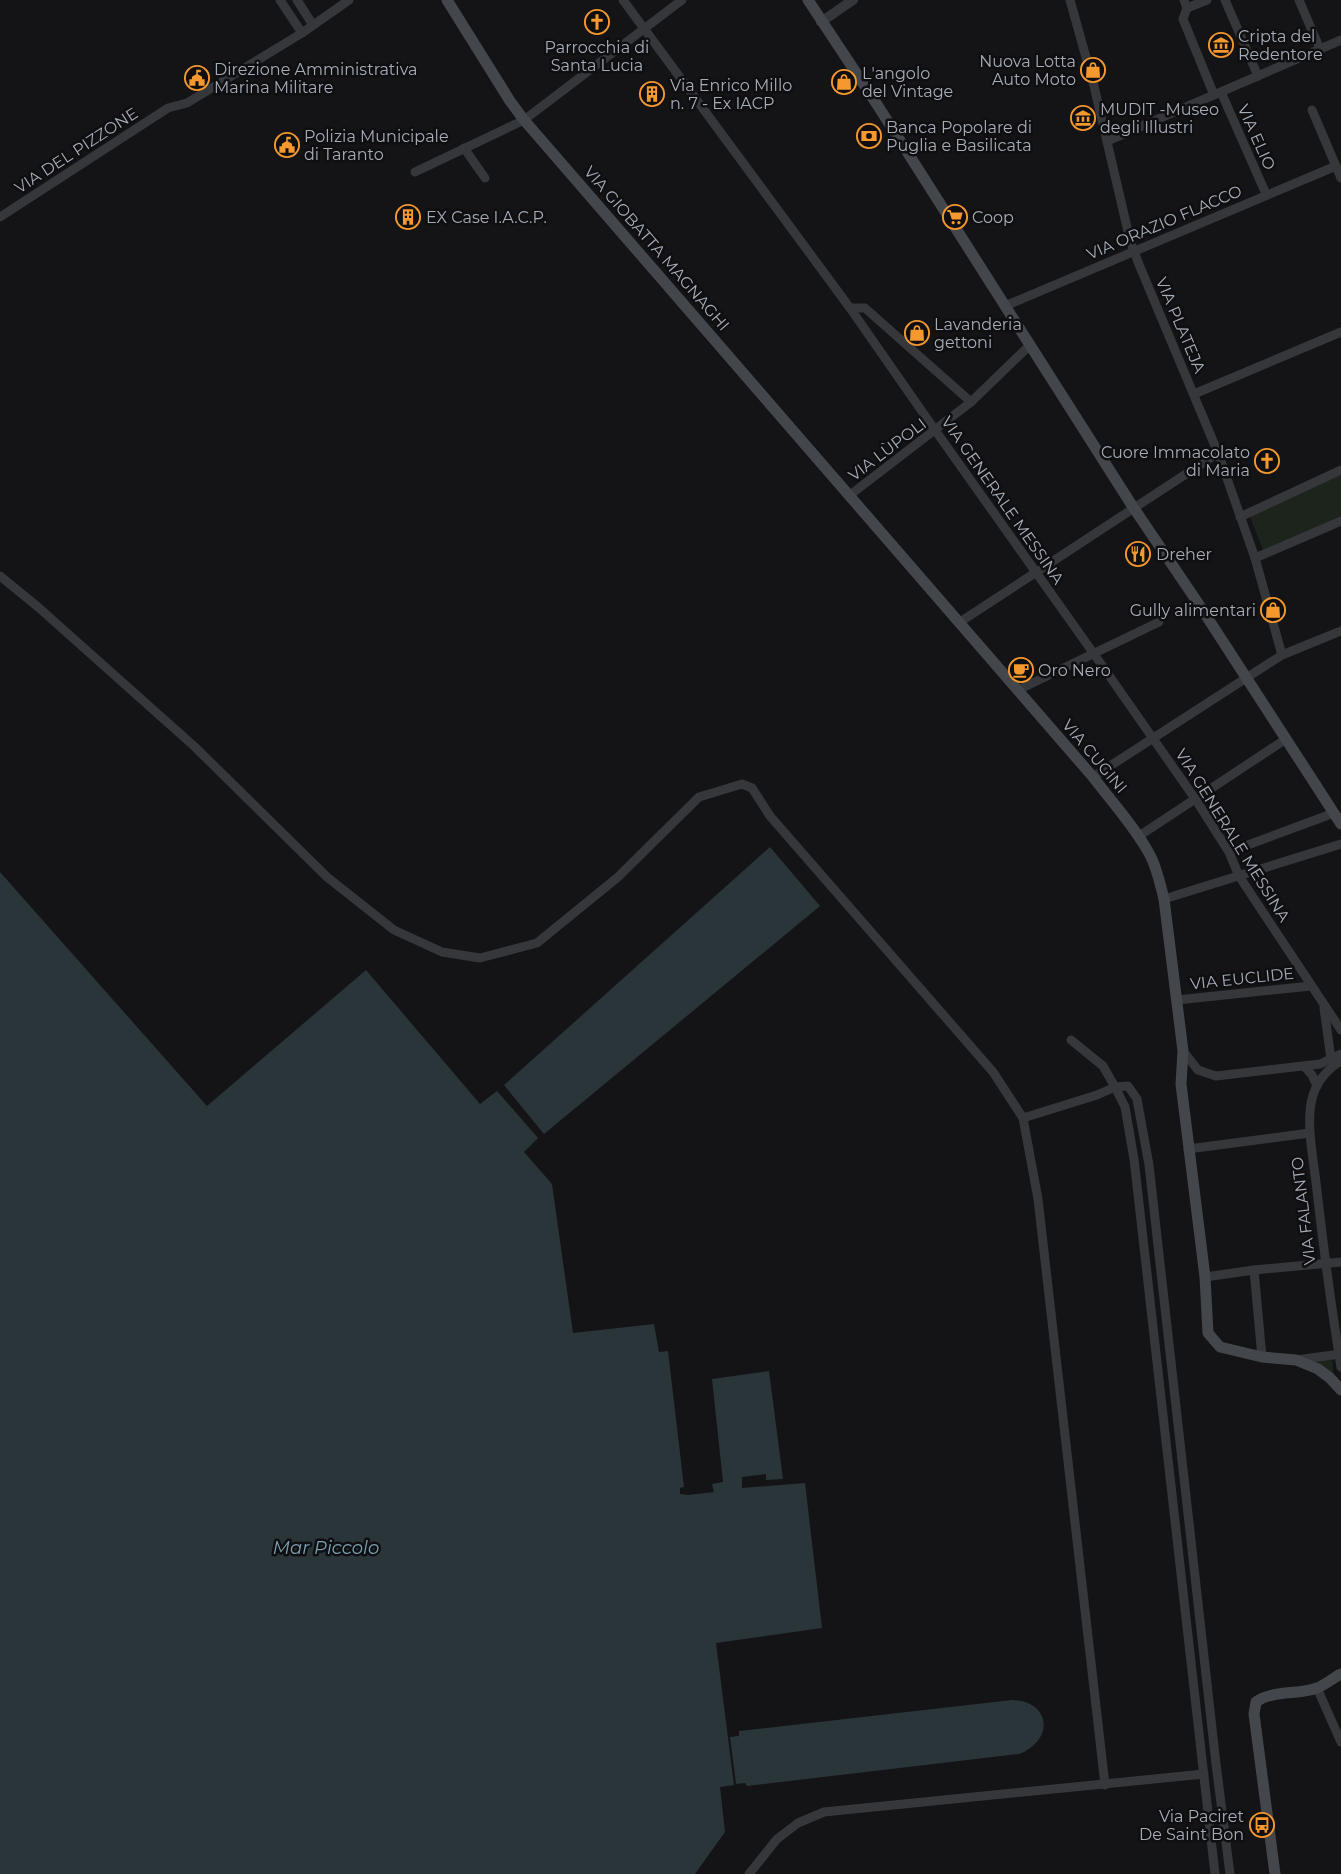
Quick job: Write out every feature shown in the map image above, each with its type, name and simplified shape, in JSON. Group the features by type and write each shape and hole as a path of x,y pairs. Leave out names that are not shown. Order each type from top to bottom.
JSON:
{"main road":[{"name":"VIA GIOBATTA MAGNAGHI","path":"447,0 510,101 524,120 858,505"},
{"path":"808,0 878,106 1134,507 1341,824"},
{"name":"VIA CUGINI","path":"858,505 1093,777 1138,836 1150,856 1158,875 1164,898 1177,1000 1183,1051 1182,1084 1188,1149 1205,1277 1208,1333 1220,1347 1262,1358 1296,1360"},
{"path":"1296,1360 1318,1369 1341,1390"},
{"path":"1275,1874 1254,1714 1256,1702 1263,1696 1317,1688 1341,1674"}],"street":[{"path":"280,0 302,33"},
{"path":"296,0 313,25"},
{"name":"VIA DEL PIZZONE","path":"0,217 168,108 187,103 302,33 349,0"},
{"name":"VIA GENERALE MESSINA","path":"623,0 850,308 1154,739 1196,800 1229,852 1240,876 1341,1030"},
{"path":"415,172 466,152 524,120 682,0"},
{"path":"821,22 854,0"},
{"name":"VIA PLATEJA","path":"1070,0 1134,251 1218,453 1255,558 1282,655"},
{"path":"1185,4 1207,0"},
{"path":"1225,0 1258,76"},
{"path":"1299,0 1320,49"},
{"name":"VIA ELIO","path":"1185,4 1183,19 1266,194"},
{"path":"1107,141 1341,40"},
{"path":"1312,110 1341,178"},
{"path":"466,152 485,178"},
{"name":"VIA ORAZIO FLACCO","path":"1005,306 1336,166"},
{"path":"850,308 865,308 971,402"},
{"path":"1194,394 1341,332"},
{"name":"VIA LÙPOLI","path":"850,496 971,402 1030,345"},
{"path":"960,622 1218,453"},
{"path":"1240,517 1341,470"},
{"path":"1255,558 1341,521"},
{"path":"0,576 38,607 196,747 327,877 394,930 442,952 480,958 536,943 618,877 698,797 742,784 752,788 770,816 993,1072 1023,1118 1038,1199 1105,1785"},
{"path":"1018,690 1159,622"},
{"path":"1093,777 1282,655 1341,631"},
{"path":"1138,836 1196,800 1286,739"},
{"path":"1229,852 1334,812"},
{"path":"1164,898 1341,844"},
{"name":"VIA EUCLIDE","path":"1177,1000 1311,986"},
{"path":"1323,1004 1336,1060"},
{"path":"1071,1040 1103,1066 1125,1107 1134,1160 1215,1874"},
{"path":"1183,1051 1198,1070 1216,1076 1320,1064 1336,1060 1341,1054"},
{"name":"VIA FALANTO","path":"1336,1060 1317,1086 1311,1100 1310,1133 1325,1264 1341,1367"},
{"path":"1304,1066 1312,1075 1317,1086"},
{"path":"1023,1118 1097,1095 1115,1087 1128,1086 1137,1099 1149,1165 1230,1874"},
{"path":"1188,1149 1310,1133"},
{"path":"1205,1277 1254,1270 1341,1262"},
{"path":"1254,1270 1262,1358"},
{"path":"1296,1360 1340,1354"},
{"path":"1317,1688 1341,1742"},
{"path":"749,1874 777,1839 798,1823 824,1812 1204,1774"}],"shaded area":[{"path":"1341,475 1341,516 1263,550 1250,517"},
{"path":"1332,1360 1334,1378 1304,1361"}],"water":[{"path":"770,847 820,906 544,1134 504,1085"},
{"name":"Mar Piccolo","path":"0,872 207,1106 366,970 480,1104 497,1091 538,1138 524,1152 552,1184 573,1333 654,1324 659,1352 668,1351 684,1487 680,1488 680,1494 714,1492 712,1484 723,1482 712,1379 769,1371 783,1479 766,1480 766,1474 742,1477 742,1488 805,1483 822,1628 716,1643 734,1785 720,1787 725,1832 695,1874 0,1874"},
{"path":"1012,1700 1025,1702 1035,1707 1041,1714 1044,1722 1039,1740 1031,1748 1019,1754 747,1786 745,1783 736,1784 730,1737 739,1736 739,1731"}],"place":[{"name":"Parrocchia di Santa Lucia","path":"597,22"},
{"name":"Cripta del Redentore","path":"1221,45"},
{"name":"Nuova Lotta Auto Moto","path":"1093,70"},
{"name":"Direzione Amministrativa Marina Militare","path":"197,78"},
{"name":"L'angolo del Vintage","path":"844,82"},
{"name":"Via Enrico Millo n. 7 - Ex IACP","path":"652,94"},
{"name":"MUDIT -Museo degli Illustri","path":"1083,118"},
{"name":"Banca Popolare di Puglia e Basilicata","path":"869,136"},
{"name":"Polizia Municipale di Taranto","path":"287,145"},
{"name":"EX Case I.A.C.P.","path":"408,217"},
{"name":"Coop","path":"955,217"},
{"name":"Lavanderia gettoni","path":"917,333"},
{"name":"Cuore Immacolato di Maria","path":"1267,461"},
{"name":"Dreher","path":"1138,554"},
{"name":"Gully alimentari","path":"1273,610"},
{"name":"Oro Nero","path":"1021,670"},
{"name":"Via Paciret De Saint Bon","path":"1262,1825"}]}
